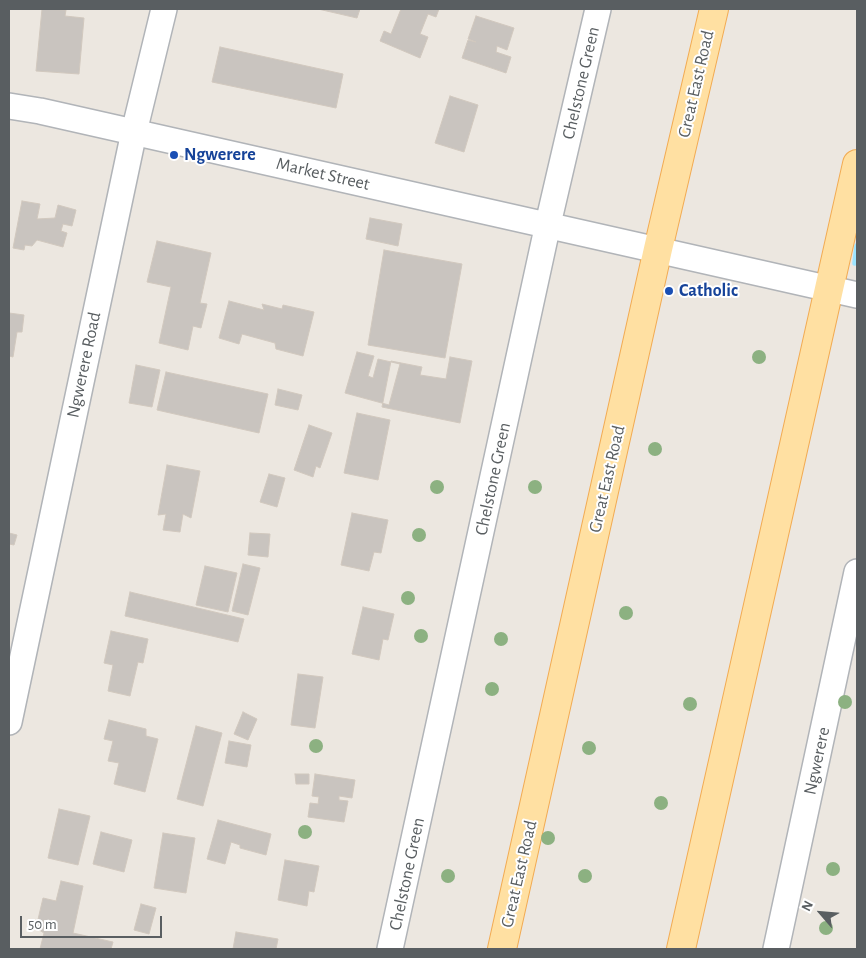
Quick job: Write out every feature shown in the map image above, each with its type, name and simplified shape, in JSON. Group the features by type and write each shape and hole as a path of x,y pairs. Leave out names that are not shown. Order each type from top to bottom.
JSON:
{"main road":[{"name":"Great East Road","path":"502,949 658,249 714,9"},
{"path":"681,949 857,164"}],"street":[{"name":"Ngwerere Road","path":"9,722 134,132 164,9"},
{"name":"Chelstone Green","path":"390,949 548,224 598,9"},
{"name":"Market Street","path":"9,106 40,111 548,224 857,295"},
{"name":"Ngwerere","path":"776,949 857,572"}],"building":[{"path":"42,9 66,10 65,16 84,18 79,74 36,71"},
{"path":"318,9 360,9 357,18"},
{"path":"401,9 439,9 436,17 428,14 420,34 428,37 420,58 380,41 384,31 391,34"},
{"path":"476,16 514,28 507,50 497,46 496,52 511,57 506,73 462,58 468,40 476,42 468,39"},
{"path":"220,47 343,74 336,108 212,82"},
{"path":"450,96 478,105 464,152 435,143"},
{"path":"22,201 40,204 37,219 55,218 58,205 76,210 72,226 63,224 61,231 67,233 63,247 37,240 32,246 25,245 24,250 13,248"},
{"path":"370,218 402,224 398,246 366,239"},
{"path":"157,241 211,253 200,303 207,304 201,328 193,326 188,350 159,343 171,287 147,282"},
{"path":"384,250 462,264 445,358 368,345"},
{"path":"229,301 264,310 262,304 282,309 283,305 314,312 303,356 276,349 275,343 242,334 239,344 219,338"},
{"path":"9,313 24,315 22,332 17,332 13,357 9,356"},
{"path":"357,352 374,356 368,376 373,378 378,359 400,364 389,405 345,393"},
{"path":"450,357 472,361 460,423 382,407 391,361 422,367 420,375 446,379"},
{"path":"136,365 160,370 152,407 129,403"},
{"path":"166,372 268,394 259,433 157,410"},
{"path":"278,389 302,395 298,410 275,405"},
{"path":"357,413 390,420 378,480 344,473"},
{"path":"309,425 332,433 320,468 316,466 313,477 294,470"},
{"path":"167,465 200,471 191,518 183,514 180,532 163,530 166,514 158,515"},
{"path":"269,474 285,478 277,507 260,502"},
{"path":"352,513 388,520 381,553 374,552 369,571 341,565"},
{"path":"9,533 17,535 14,545 9,544"},
{"path":"250,533 270,534 268,557 248,555"},
{"path":"243,564 260,568 248,615 232,611"},
{"path":"205,566 237,573 228,612 196,605"},
{"path":"130,592 244,619 238,642 125,616"},
{"path":"363,607 394,614 388,640 383,639 379,660 352,654"},
{"path":"111,631 148,639 143,663 138,662 130,696 108,691 113,665 104,663"},
{"path":"298,674 323,677 315,728 291,725"},
{"path":"243,712 257,719 248,740 234,734"},
{"path":"109,720 146,729 146,736 158,739 145,792 114,784 119,763 108,761 113,741 104,739"},
{"path":"196,726 222,733 203,806 177,799"},
{"path":"229,741 251,745 247,767 225,763"},
{"path":"295,774 309,774 309,784 296,784"},
{"path":"315,774 355,780 352,798 339,796 339,800 348,801 344,822 308,817 310,803 318,804 319,797 312,796"},
{"path":"59,809 90,816 78,865 48,858"},
{"path":"218,820 271,834 266,855 240,848 240,845 231,842 225,864 207,859"},
{"path":"101,832 132,840 124,872 93,864"},
{"path":"163,833 195,838 186,893 154,888"},
{"path":"285,860 319,866 314,892 309,891 307,906 278,900"},
{"path":"61,881 83,886 73,933 113,942 111,949 40,949 44,933 36,928 43,898 56,901"},
{"path":"141,904 156,908 149,934 134,930"},
{"path":"236,932 278,939 276,949 233,949"}],"waterway":[{"path":"855,263 857,246"}],"place":[{"name":"Ngwerere","path":"174,155"},
{"name":"Catholic","path":"669,291"}]}
